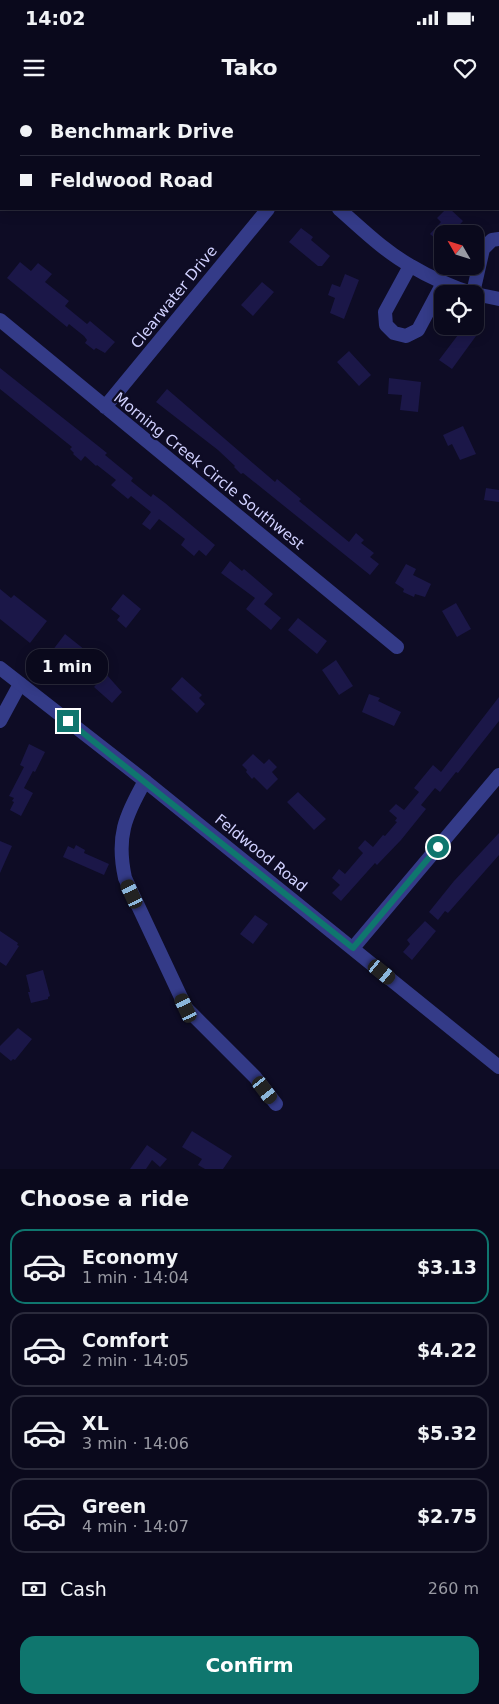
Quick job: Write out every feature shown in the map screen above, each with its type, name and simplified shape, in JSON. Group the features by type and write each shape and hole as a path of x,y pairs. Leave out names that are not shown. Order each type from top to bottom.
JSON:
{"street":[{"name":"Clearwater Drive","path":"105,407 267,210"},
{"path":"339,210 382,246 410,266 449,285"},
{"path":"476,285 483,248 492,240 499,239"},
{"path":"410,266 385,312 386,325 394,333 406,336 418,330 443,283"},
{"path":"484,296 499,299"},
{"name":"Morning Creek Circle Southwest","path":"0,320 397,647"},
{"name":"Feldwood Road","path":"0,668 145,781 499,1067"},
{"path":"0,721 20,684"},
{"path":"353,948 499,775"},
{"path":"145,781 130,807 122,838 121,858 125,878 186,1008 255,1077 276,1104"}],"building":[{"path":"445,210 451,210 463,221 459,225 438,225 441,222 437,218"},
{"path":"301,228 313,237 311,240 330,256 322,266 318,266 289,242"},
{"path":"20,262 31,271 38,263 52,274 45,282 69,301 65,306 87,324 90,321 115,342 105,353 96,348 94,350 85,343 87,340 84,336 69,324 67,327 7,278"},
{"path":"345,274 359,280 344,319 330,313 335,298 328,295 332,284 340,287"},
{"path":"262,282 274,292 253,316 241,305"},
{"path":"458,335 476,336 452,369 439,360"},
{"path":"349,351 371,375 359,386 337,362"},
{"path":"0,368 107,453 105,455 133,478 131,481 151,497 153,494 165,503 215,545 206,556 199,550 194,556 181,545 185,539 159,519 150,530 142,524 151,512 131,496 128,499 111,485 116,480 85,456 81,461 73,454 70,449 72,447 0,389"},
{"path":"389,378 421,382 418,412 400,410 402,395 388,394"},
{"path":"167,389 275,482 277,479 301,499 299,501 349,542 356,533 364,540 361,543 374,553 370,557 379,564 370,575 243,473 241,474 218,450 156,402"},
{"path":"463,426 476,454 460,460 452,444 448,446 443,435"},
{"path":"486,488 499,490 499,502 484,500"},
{"path":"230,561 242,571 244,569 273,594 264,604 281,618 271,630 246,609 255,598 221,573"},
{"path":"406,564 416,569 413,575 431,584 425,597 415,594 414,597 403,592 404,589 395,583"},
{"path":"0,589 11,598 14,595 47,621 30,643 0,619"},
{"path":"123,594 141,609 126,628 117,620 120,616 111,609"},
{"path":"456,603 471,629 457,637 442,611"},
{"path":"298,618 327,641 317,654 288,630"},
{"path":"65,634 85,650 69,671 49,655"},
{"path":"336,660 353,686 339,695 322,670"},
{"path":"106,674 122,692 112,703 94,687"},
{"path":"182,677 202,695 199,698 205,704 197,713 171,689"},
{"path":"369,694 380,698 378,701 401,712 394,726 362,712"},
{"path":"499,697 499,721 458,773 456,772 440,792 435,788 421,805 426,809 401,840 377,865 375,863 341,901 332,893 340,885 332,878 339,869 345,874 363,853 358,848 365,840 373,847 383,835 385,836 397,822 395,821 397,818 389,811 396,804 404,810 419,792 414,788 433,765 441,772"},
{"path":"29,744 45,752 24,788 33,793 21,816 10,810 14,798 9,796 24,767 20,765"},
{"path":"253,754 264,764 269,759 277,767 272,772 278,779 267,790 254,777 252,779 242,765"},
{"path":"298,792 326,819 314,830 287,802"},
{"path":"499,833 499,855 448,913 445,911 438,920 429,912 454,881"},
{"path":"0,841 12,846 0,873"},
{"path":"76,845 85,850 84,853 109,864 104,875 63,857 68,846 74,849"},
{"path":"255,915 268,924 253,944 240,934"},
{"path":"425,921 436,931 412,960 403,952 410,944 407,940"},
{"path":"0,931 18,943 17,945 19,946 6,966 0,962"},
{"path":"43,970 50,996 48,999 31,1003 26,975"},
{"path":"18,1028 32,1039 15,1060 11,1061 0,1052 0,1046"},
{"path":"192,1131 232,1156 223,1169 205,1169 198,1165 202,1159 182,1147"},
{"path":"147,1145 167,1159 160,1167 152,1160 146,1169 130,1169"}],"route":[{"path":"68,721 353,948 438,847"}]}
